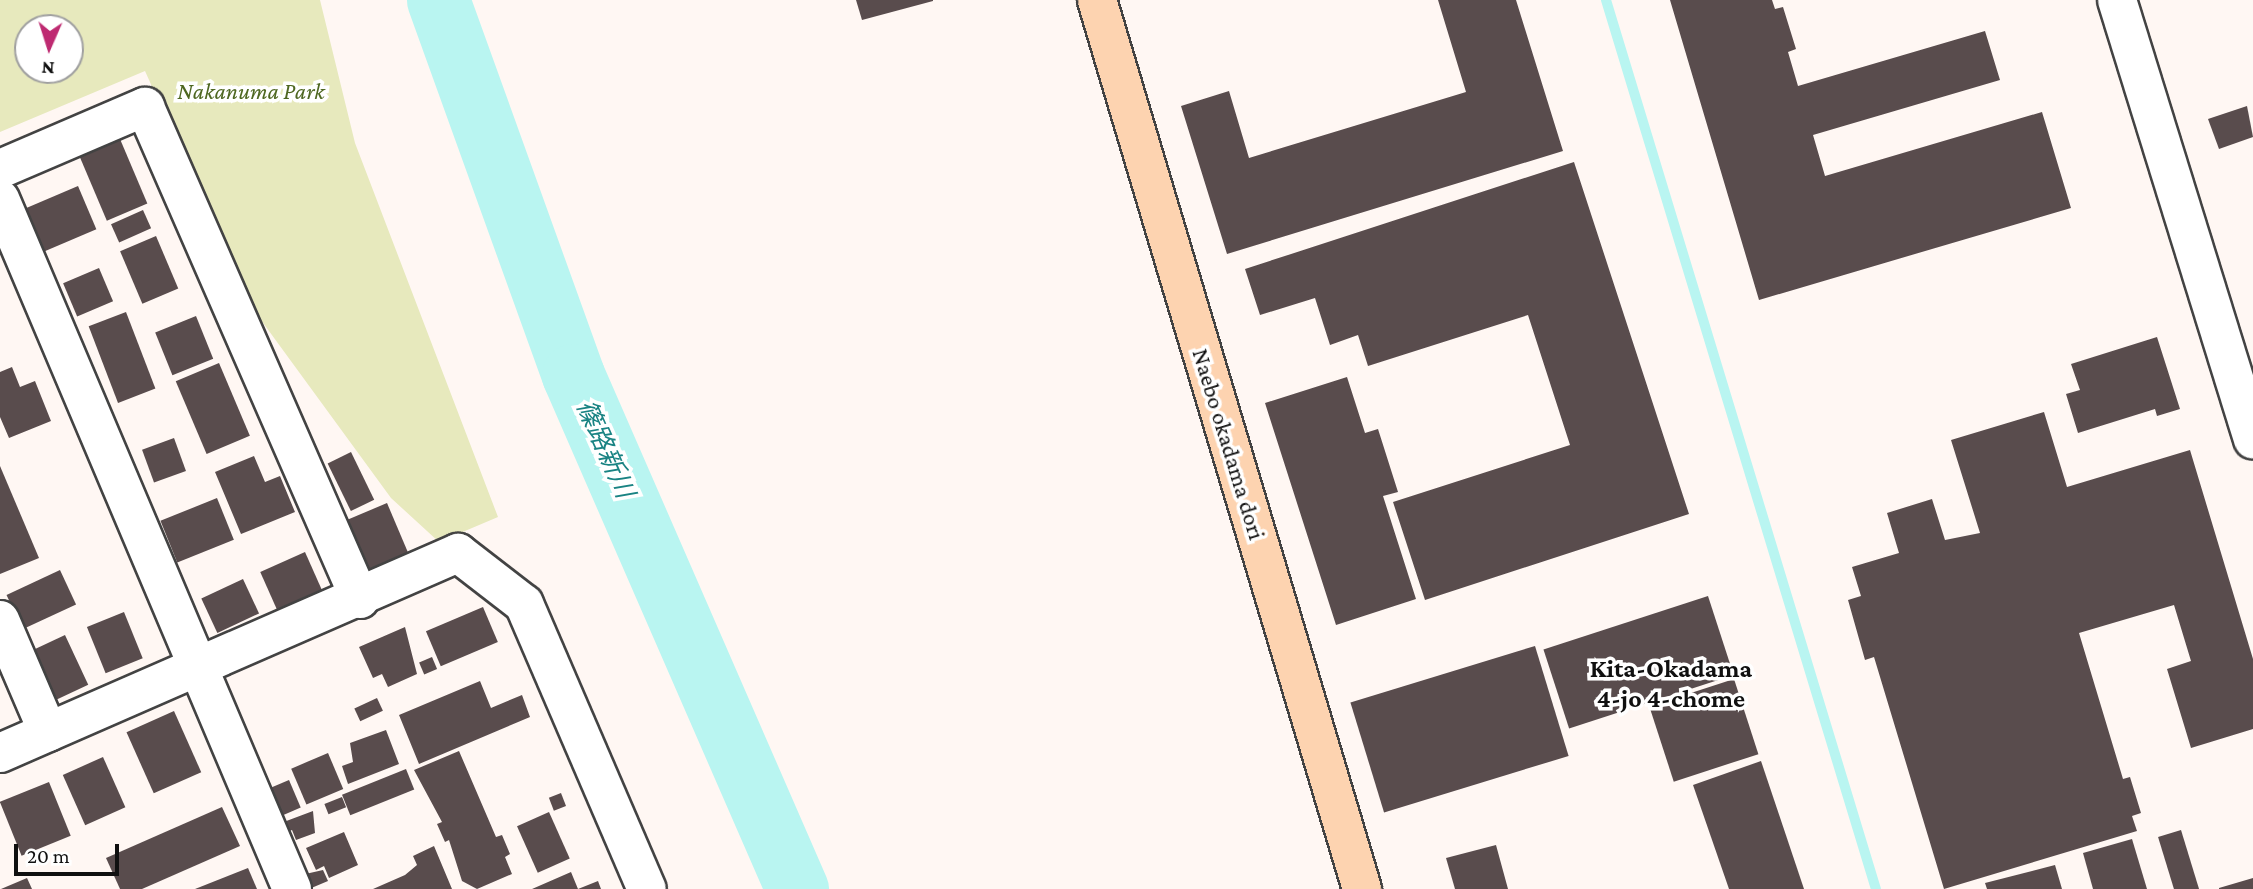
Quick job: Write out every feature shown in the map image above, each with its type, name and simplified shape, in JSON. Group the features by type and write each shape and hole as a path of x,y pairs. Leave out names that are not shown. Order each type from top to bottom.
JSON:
{"street":[{"name":"Naebo okadama dori","path":"1097,0 1362,889"},
{"path":"2117,0 2253,439"},
{"path":"0,169 145,107 360,599"},
{"path":"0,199 194,669 292,889"},
{"path":"0,753 360,599 458,552 524,604 647,889"},
{"path":"0,620 48,732"}],"green space":[{"name":"Nakanuma Park","path":"0,0 320,0 355,143 498,517 439,542 391,498 250,305 145,71 0,132"}],"building":[{"path":"856,0 933,0 933,1 862,20"},
{"path":"1438,0 1516,0 1563,151 1227,254 1181,106 1229,91 1249,158 1466,92"},
{"path":"1670,0 1772,0 1775,9 1783,7 1796,49 1788,52 1798,86 1985,31 2000,80 1813,135 1825,176 2042,112 2071,208 1759,300"},
{"path":"2247,106 2253,137 2219,149 2208,119"},
{"path":"120,139 147,203 107,221 79,156"},
{"path":"1574,162 1689,514 1425,600 1393,502 1570,445 1528,315 1368,366 1358,335 1330,345 1315,298 1260,315 1245,269"},
{"path":"78,186 96,229 43,252 25,209"},
{"path":"143,210 151,228 119,243 111,224"},
{"path":"156,236 178,288 142,304 120,251"},
{"path":"99,268 113,301 77,316 63,283"},
{"path":"126,312 155,389 118,403 89,326"},
{"path":"196,316 213,359 172,375 155,332"},
{"path":"2157,337 2180,409 2157,416 2155,409 2078,433 2066,394 2080,390 2071,364"},
{"path":"219,363 250,436 207,454 176,381"},
{"path":"12,367 20,387 35,381 51,421 9,438 0,417 0,372"},
{"path":"1347,377 1365,433 1378,429 1398,492 1383,496 1416,599 1336,625 1265,403"},
{"path":"2044,412 2067,487 2190,450 2253,659 2253,729 2191,748 2167,669 2191,661 2174,605 2079,633 2123,779 2130,777 2141,813 2132,816 2137,831 1944,889 1874,657 1865,660 1848,600 1861,596 1852,567 1899,553 1887,513 1932,499 1945,540 1980,533 1951,440"},
{"path":"174,438 186,471 154,483 142,450"},
{"path":"351,452 374,500 351,511 328,463"},
{"path":"254,456 265,482 280,476 295,512 241,534 215,472"},
{"path":"0,466 39,558 0,574"},
{"path":"217,498 234,540 177,563 160,521"},
{"path":"387,503 409,555 370,572 347,520"},
{"path":"305,552 323,592 278,612 260,572"},
{"path":"60,570 76,604 23,629 7,595"},
{"path":"243,579 259,613 217,633 201,598"},
{"path":"1708,596 1734,675 1569,728 1543,649"},
{"path":"483,607 498,642 441,666 426,631"},
{"path":"124,612 143,658 106,673 87,627"},
{"path":"405,627 417,674 388,687 382,674 373,678 359,647"},
{"path":"65,635 88,685 52,702 29,652"},
{"path":"1535,646 1569,756 1384,812 1350,702"},
{"path":"432,657 437,669 424,674 419,662"},
{"path":"1734,679 1758,754 1674,782 1649,707"},
{"path":"480,681 491,708 522,695 530,717 419,764 399,715"},
{"path":"377,698 383,711 360,721 354,709"},
{"path":"174,711 201,772 154,793 126,732"},
{"path":"386,730 399,764 348,784 342,766 353,762 350,743"},
{"path":"459,751 496,837 502,835 510,854 505,857 512,874 477,889 462,881 449,840 445,842 437,824 442,822 414,770"},
{"path":"328,753 343,789 306,805 291,769"},
{"path":"103,757 125,807 85,825 63,775"},
{"path":"1761,761 1804,889 1729,889 1693,785"},
{"path":"406,769 414,789 350,815 342,795"},
{"path":"289,780 301,808 278,817 266,790"},
{"path":"49,782 71,836 22,856 0,802"},
{"path":"561,793 566,806 554,811 549,798"},
{"path":"342,797 346,807 329,814 324,804"},
{"path":"222,807 240,846 142,889 120,889 106,858"},
{"path":"313,811 315,833 296,840 292,830 285,833 281,823"},
{"path":"549,812 570,859 538,873 517,826"},
{"path":"2181,830 2199,889 2174,889 2158,837"},
{"path":"344,832 358,865 329,878 324,866 316,870 306,848"},
{"path":"2132,839 2147,889 2093,889 2083,853"},
{"path":"1496,845 1508,889 1455,889 1446,858"},
{"path":"434,846 452,889 373,889 405,875 417,865 413,856"},
{"path":"2055,865 2062,889 1987,889 1985,883"},
{"path":"248,868 257,889 195,889"},
{"path":"323,870 328,881 309,889 301,875"},
{"path":"571,872 578,889 532,889"},
{"path":"27,878 32,889 1,889"},
{"path":"2253,878 2253,889 2219,889 2219,888"},
{"path":"598,881 601,889 578,889"}],"waterway":[{"name":"篠路新川","path":"438,0 573,375 797,889"},
{"path":"1606,0 1876,889"}],"district":[{"name":"Kita-Okadama 4-jo 4-chome","path":"1671,684"}]}
